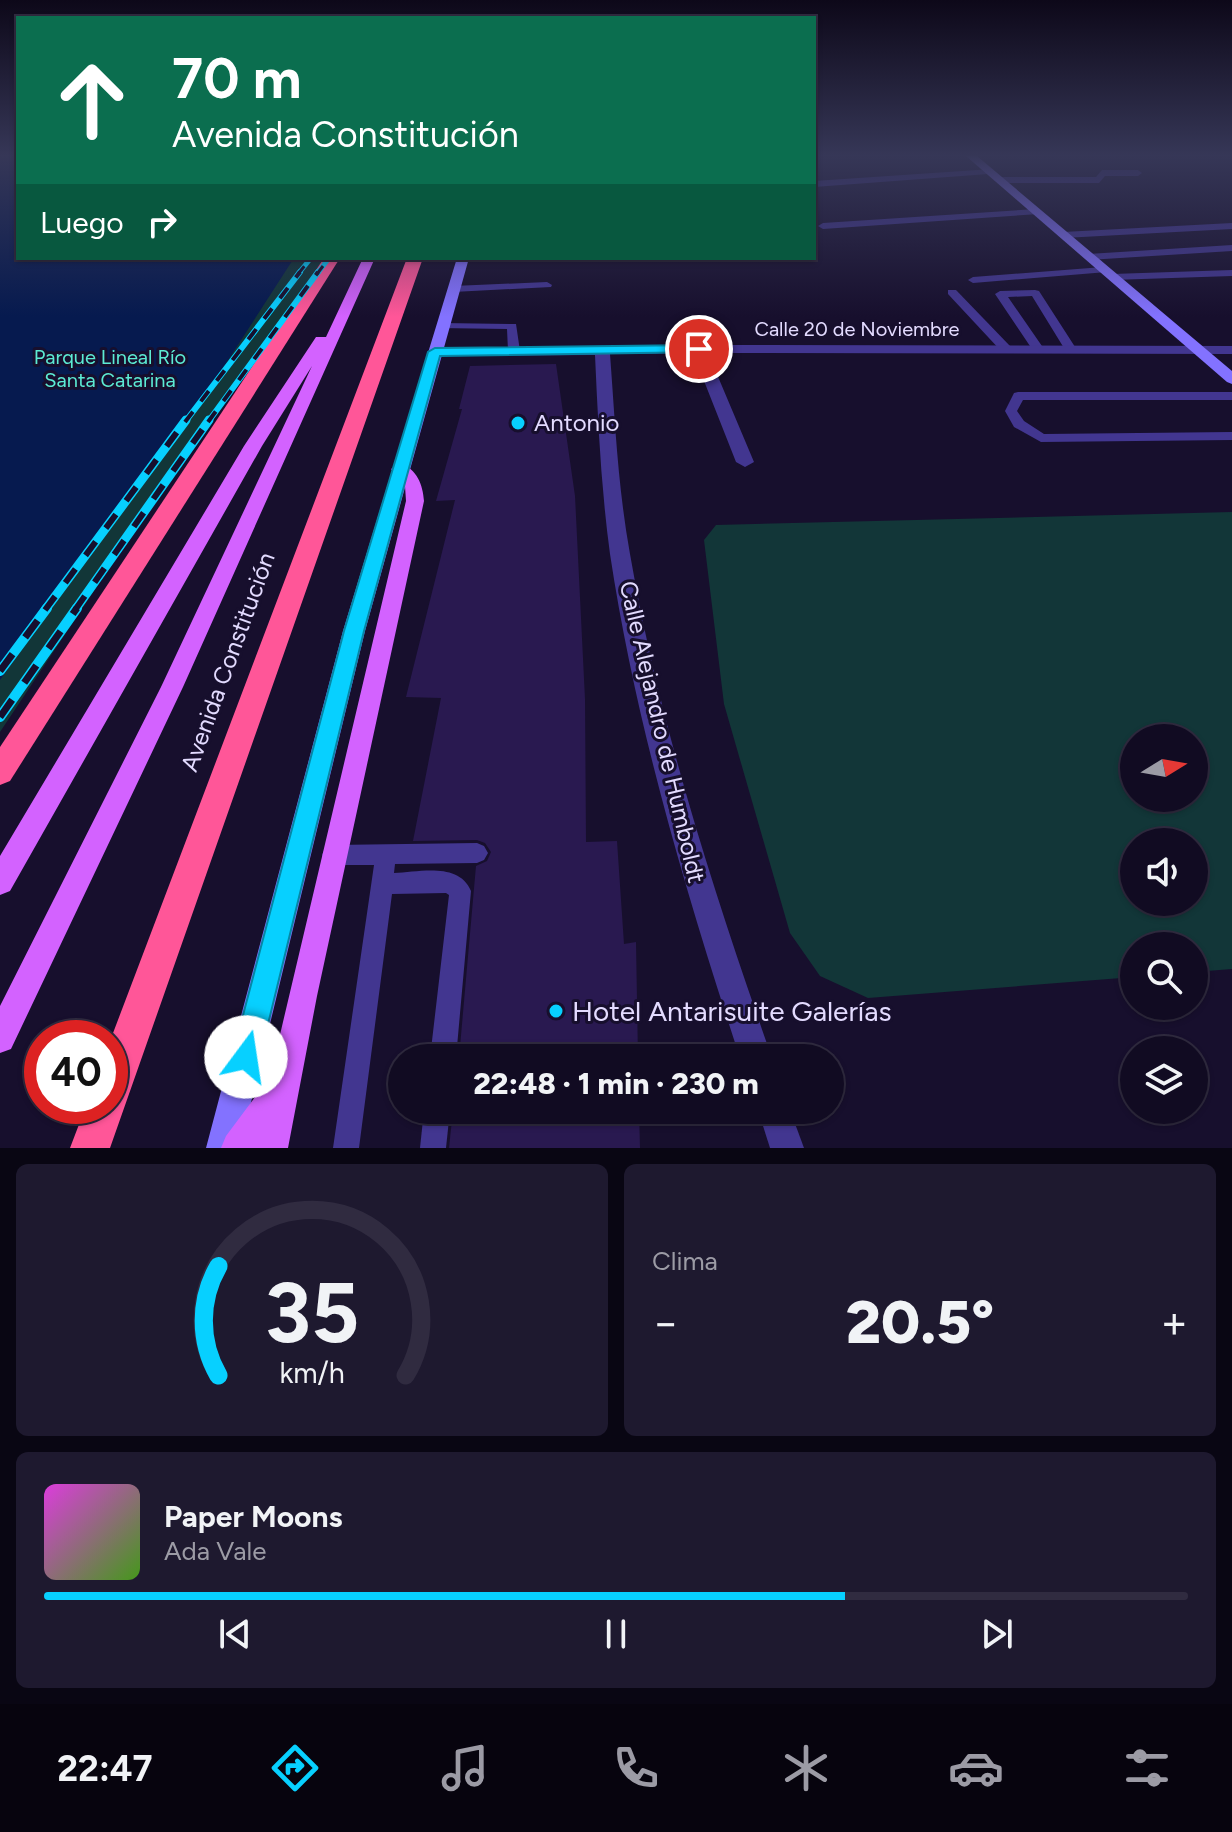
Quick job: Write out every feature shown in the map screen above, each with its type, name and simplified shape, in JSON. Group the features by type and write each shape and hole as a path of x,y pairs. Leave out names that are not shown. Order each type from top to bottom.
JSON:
{"highway":[{"path":"0,772 331,260"},
{"name":"Avenida Constitución","path":"128,1042 414,260"},
{"path":"90,1148 99,1124"}],"main road":[{"name":"Avenida Constitución","path":"0,1038 172,687 368,260"},
{"path":"0,882 253,446 356,286"},
{"path":"271,1148 333,855 415,501 414,485 400,469"},
{"path":"238,1148 283,1082"}],"street":[{"path":"1033,210 1230,376"},
{"path":"223,1148 354,631 462,260"},
{"path":"699,349 745,462"},
{"name":"Calle 20 de Noviembre","path":"435,352 1232,350"},
{"name":"Calle Alejandro de Humboldt","path":"602,351 610,477 643,671 704,909 751,1044"},
{"path":"779,1124 787,1148"}],"lane":[{"path":"823,226 1036,212"},
{"path":"1063,235 1232,226"},
{"path":"1088,257 1232,248"},
{"path":"973,280 1232,273"},
{"path":"453,289 547,285"},
{"path":"952,292 1006,349"},
{"path":"1038,349 1000,294 1035,293 1071,350"},
{"path":"442,326 512,326 514,351"},
{"path":"1232,396 1018,396 1011,411 1019,424 1041,438 1232,436"},
{"path":"333,855 477,853"},
{"path":"346,1148 386,855"},
{"path":"383,884 451,882 460,891 444,1044"},
{"path":"433,1148 436,1124"}],"green space":[{"name":"Parque Lineal Río Santa Catarina","path":"0,210 16,210 16,260 324,260 219,403 0,732"},
{"path":"1232,512 1232,969 1208,971 1208,932 1120,932 1120,978 868,998 820,976 790,933 724,704 704,540 716,525"}],"water":[{"name":"Parque Lineal Río Santa Catarina","path":"0,210 16,210 16,260 293,260 225,365 0,680"}],"building":[{"path":"556,364 575,496 585,699 586,842 617,841 624,944 636,942 638,1044 460,1044 476,866 487,861 491,852 485,843 477,840 413,841 441,698 406,697 455,500 436,501 462,409 459,409 470,366"},
{"path":"452,1124 639,1124 640,1148 449,1148"}],"railway":[{"path":"298,274 309,260"},
{"path":"317,274 328,260"},
{"path":"185,422 300,272"},
{"path":"208,422 318,272"},
{"path":"45,610 186,420"},
{"path":"75,610 209,420"},
{"path":"0,671 47,608"},
{"path":"0,717 77,608"}],"place":[{"name":"Antonio","path":"518,423"},
{"name":"Hotel Antarisuite Galerías","path":"556,1011"}],"route":[{"path":"246,1057 354,631 435,352 699,349"}]}
